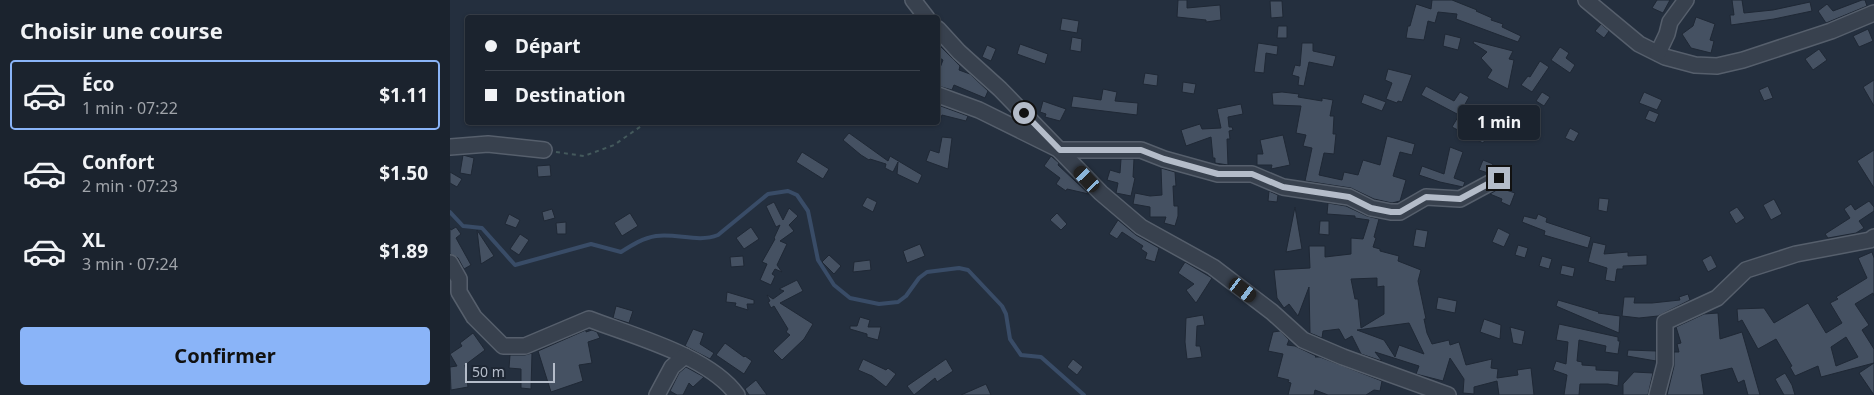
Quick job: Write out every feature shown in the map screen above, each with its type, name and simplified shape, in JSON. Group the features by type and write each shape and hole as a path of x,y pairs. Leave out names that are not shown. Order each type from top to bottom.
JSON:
{"street":[{"path":"914,0 925,15"},
{"path":"1586,0 1639,44 1658,54 1696,65 1717,66 1743,60 1822,34 1874,13"},
{"path":"1658,54 1670,22 1686,0"},
{"path":"940,30 959,52 1000,89 1101,193 1141,226 1214,267 1272,312 1303,340 1448,395"},
{"path":"940,96 979,110 1060,150 1141,150 1164,159 1218,174 1252,174 1283,187 1349,197 1371,208 1391,212 1400,212 1426,197 1460,199 1499,178"},
{"path":"450,147 488,144 544,150"},
{"path":"1657,395 1665,364 1665,322 1717,298 1746,270 1796,254 1870,240 1874,237"},
{"path":"450,263 459,278 459,292 474,317 503,346 525,346 589,319 685,356 711,370 732,388 737,395"},
{"path":"657,395 672,367 685,356"}],"path":[{"path":"544,150 584,156 614,145 643,125"}],"building":[{"path":"1178,0 1187,0 1187,8 1220,5 1221,20 1206,22 1206,20 1177,17"},
{"path":"1432,0 1452,0 1477,10 1492,18 1491,20 1503,24 1502,27 1521,36 1518,42 1456,19 1457,14 1438,12 1435,23 1428,21 1424,40 1406,38 1416,4 1431,9"},
{"path":"1657,0 1670,0 1663,13 1652,8"},
{"path":"1732,0 1742,0 1744,13 1773,10 1810,2 1812,11 1731,25 1730,15 1734,15"},
{"path":"1865,0 1867,6 1826,23 1818,11 1827,4 1833,11"},
{"path":"1270,1 1282,1 1283,17 1271,18"},
{"path":"1696,17 1715,24 1710,40 1714,41 1711,53 1691,48 1682,34 1693,26"},
{"path":"1062,18 1079,21 1077,33 1060,30"},
{"path":"1601,24 1609,31 1604,38 1595,31"},
{"path":"1278,26 1287,26 1287,38 1277,38"},
{"path":"1868,29 1873,41 1859,47 1853,36"},
{"path":"1445,34 1461,38 1458,50 1443,46"},
{"path":"1072,37 1082,39 1081,52 1070,50"},
{"path":"1474,41 1513,51 1509,59 1514,60 1508,89 1487,78 1492,70 1481,58 1487,52 1473,43"},
{"path":"1258,43 1278,46 1277,55 1266,53 1264,73 1254,72"},
{"path":"1302,43 1313,43 1313,51 1336,56 1333,67 1309,62 1304,86 1298,85 1299,77 1292,75 1295,65 1300,66"},
{"path":"1020,44 1048,54 1045,64 1017,54"},
{"path":"987,45 996,49 991,61 982,57"},
{"path":"940,46 960,66 959,70 970,74 988,91 985,98 954,85 952,90 940,87 940,68 943,60 940,58"},
{"path":"1560,47 1569,53 1566,58 1575,65 1570,73 1551,60"},
{"path":"1819,49 1827,60 1813,70 1805,59"},
{"path":"1540,61 1549,67 1532,92 1521,85 1528,76 1530,77"},
{"path":"1388,69 1412,75 1402,102 1398,101 1397,103 1386,99 1392,83 1385,80"},
{"path":"1145,73 1158,75 1157,86 1143,84"},
{"path":"1874,80 1874,106 1863,87"},
{"path":"1183,82 1196,84 1194,94 1182,92"},
{"path":"1426,86 1454,101 1460,92 1469,97 1459,115 1421,95"},
{"path":"1768,86 1773,98 1764,101 1759,90"},
{"path":"1103,89 1117,92 1115,101 1138,103 1137,115 1071,107 1073,96 1101,100"},
{"path":"1542,92 1550,97 1544,106 1536,101"},
{"path":"1644,92 1662,100 1657,110 1639,103"},
{"path":"1272,93 1299,94 1298,97 1322,101 1322,98 1333,100 1330,116 1334,116 1333,134 1336,134 1334,154 1324,153 1319,175 1342,180 1344,172 1358,175 1363,160 1380,165 1387,136 1415,144 1412,155 1400,152 1393,176 1406,180 1400,201 1392,203 1374,199 1351,188 1305,181 1312,148 1303,146 1306,135 1296,133 1301,106 1273,105"},
{"path":"1364,94 1386,102 1382,111 1361,103"},
{"path":"1043,101 1066,109 1060,121 1045,117 1046,114 1040,112"},
{"path":"1241,104 1243,114 1228,117 1229,127 1232,127 1233,130 1229,131 1230,139 1227,139 1228,165 1215,163 1211,137 1186,146 1181,130 1200,124 1202,129 1221,128 1217,109"},
{"path":"940,106 968,116 966,121 942,115 940,120"},
{"path":"1506,108 1518,116 1513,124 1500,116"},
{"path":"1649,110 1659,114 1655,123 1645,119"},
{"path":"1458,117 1479,128 1484,121 1494,128 1483,143 1452,127"},
{"path":"1570,128 1579,133 1574,142 1565,138"},
{"path":"849,133 888,161 890,156 922,175 918,184 897,174 898,162 893,172 885,168 886,164 869,160 861,155 843,140"},
{"path":"1283,135 1290,165 1271,169 1272,165 1257,165 1257,154 1263,154 1260,140"},
{"path":"942,137 952,138 948,169 926,161 930,150 939,153"},
{"path":"1450,147 1463,152 1454,178 1465,182 1463,187 1419,175 1422,166 1444,174"},
{"path":"1874,150 1874,188 1857,161"},
{"path":"802,152 829,169 823,179 796,162"},
{"path":"463,155 474,158 471,175 460,173"},
{"path":"1051,156 1089,194 1067,189 1066,191 1056,184 1060,178 1044,166"},
{"path":"1121,159 1134,159 1133,177 1135,178 1131,196 1116,193 1118,183 1107,180 1110,170 1120,173"},
{"path":"1483,160 1493,164 1488,173 1479,170"},
{"path":"550,165 551,176 538,177 537,166"},
{"path":"1161,168 1175,172 1176,186 1173,186 1174,206 1178,206 1178,216 1175,226 1164,223 1166,217 1150,217 1150,207 1133,204 1135,193 1150,196 1162,195"},
{"path":"450,172 462,179 457,187 450,183"},
{"path":"1500,188 1515,193 1510,206 1501,202 1502,199 1490,194"},
{"path":"1269,191 1278,195 1277,202 1268,201"},
{"path":"867,197 877,202 873,212 862,206"},
{"path":"1599,198 1609,199 1607,212 1598,210"},
{"path":"1774,199 1782,214 1771,220 1763,205"},
{"path":"1869,201 1874,207 1874,211 1859,221 1864,228 1856,233 1828,238 1825,234 1850,218 1844,209 1851,204 1855,210"},
{"path":"774,202 783,220 789,208 798,216 789,225 794,231 780,241 787,244 777,265 782,272 775,269 772,274 775,276 771,285 760,280 767,264 762,262 775,239 780,225 776,227 766,206"},
{"path":"1328,203 1346,206 1367,216 1379,219 1373,247 1399,256 1398,261 1421,270 1418,281 1427,333 1432,344 1449,340 1450,345 1459,342 1466,365 1492,359 1491,368 1498,369 1497,378 1518,375 1517,370 1531,368 1534,395 1499,395 1497,381 1474,387 1474,394 1463,393 1464,379 1450,358 1443,381 1416,374 1419,366 1375,352 1382,361 1361,354 1352,336 1345,340 1339,329 1323,331 1322,338 1310,333 1309,287 1298,316 1289,304 1284,308 1277,298 1274,270 1310,268 1309,246 1325,246 1325,257 1351,254 1351,238 1363,239 1369,220 1355,218 1355,216 1327,214","holes":["1377,278 1377,287 1384,286 1384,314 1361,328 1358,299 1355,299 1351,279","1409,323 1424,354 1399,345 1395,357 1384,340 1357,330"]},
{"path":"1295,207 1302,249 1286,252"},
{"path":"1737,207 1745,218 1736,224 1729,212"},
{"path":"552,209 555,218 544,221 542,212"},
{"path":"630,213 638,226 622,236 614,223"},
{"path":"1057,213 1067,224 1061,230 1050,220"},
{"path":"509,214 520,220 516,228 505,224"},
{"path":"1538,214 1547,218 1546,222 1591,237 1588,248 1544,235 1545,231 1522,222 1524,216 1536,219"},
{"path":"1118,220 1136,235 1159,248 1155,262 1145,259 1147,253 1141,249 1143,246 1122,232 1117,239 1109,234"},
{"path":"1320,221 1329,221 1329,235 1319,234"},
{"path":"566,222 566,234 557,234 556,223"},
{"path":"456,227 461,234 456,238 471,265 464,269 458,258 450,254 450,228 451,230"},
{"path":"751,227 759,239 744,249 736,238"},
{"path":"1498,228 1510,234 1504,247 1492,242"},
{"path":"1416,229 1428,231 1425,248 1413,246"},
{"path":"477,230 494,256 481,264"},
{"path":"520,234 529,240 519,255 510,249"},
{"path":"1593,242 1606,245 1604,254 1628,252 1628,256 1647,255 1647,265 1623,266 1623,269 1617,269 1615,282 1605,280 1607,268 1588,262"},
{"path":"920,244 925,256 907,263 903,251"},
{"path":"1518,245 1528,248 1525,258 1515,255"},
{"path":"1872,252 1874,258 1874,296 1873,293 1855,304 1869,325 1862,330 1874,349 1874,363 1821,377 1818,366 1795,376 1790,367 1792,366 1776,339 1758,349 1742,320 1738,322 1737,309 1764,308 1774,323 1808,303 1826,333 1842,323 1830,303 1838,299 1836,297 1867,278 1858,258","holes":["1846,337 1858,357 1836,366 1831,347"]},
{"path":"829,255 841,266 834,274 822,262"},
{"path":"1711,255 1717,267 1708,272 1702,260"},
{"path":"743,256 744,266 731,267 730,257"},
{"path":"1542,256 1552,259 1549,269 1539,266"},
{"path":"870,260 871,270 853,272 854,262"},
{"path":"1185,262 1212,278 1196,303 1186,290 1194,284 1178,273"},
{"path":"1562,265 1575,268 1573,277 1560,274"},
{"path":"797,280 803,291 780,303 813,324 804,339 782,360 773,351 790,335 786,332 788,329 774,306 771,308 767,295 773,299 784,291 779,289"},
{"path":"727,292 754,300 754,304 747,304 748,310 735,306 736,303 726,302"},
{"path":"1688,294 1690,300 1658,316 1639,318 1622,316 1624,297 1635,297 1634,303 1652,303 1680,300 1679,297"},
{"path":"1438,297 1457,301 1455,313 1436,309"},
{"path":"1558,300 1598,313 1620,316 1619,333 1556,306"},
{"path":"616,306 633,311 629,323 613,318"},
{"path":"1718,313 1720,339 1742,332 1760,395 1748,395 1744,380 1738,383 1732,368 1701,375 1704,395 1667,395 1674,366 1674,352 1679,352 1677,344 1681,343 1676,327 1704,314"},
{"path":"1203,315 1205,325 1197,326 1196,346 1200,346 1202,357 1187,359 1185,342 1186,318"},
{"path":"860,317 870,320 868,327 881,327 878,340 867,337 867,334 850,329 850,326 857,326"},
{"path":"1484,319 1501,325 1500,339 1480,332"},
{"path":"1559,324 1618,337 1618,341 1620,341 1618,354 1605,352 1606,346 1579,340 1577,361 1582,362 1582,365 1596,366 1596,370 1619,371 1618,386 1580,384 1579,395 1564,395 1567,375 1553,370 1556,361 1566,364 1568,342 1556,340"},
{"path":"1510,327 1525,331 1522,345 1513,343"},
{"path":"693,329 704,333 700,344 714,353 710,359 685,346"},
{"path":"586,330 586,332 592,330 597,332 600,338 588,342 592,363 579,365 583,381 551,392 538,351"},
{"path":"1280,331 1289,340 1287,345 1295,346 1315,357 1320,357 1382,381 1380,391 1374,390 1366,395 1328,395 1315,390 1314,395 1288,395 1291,383 1288,382 1289,380 1277,377 1283,354 1268,351 1273,332"},
{"path":"473,333 485,350 465,365 468,387 451,390 450,367 457,366 450,354 462,346 460,343"},
{"path":"725,343 752,361 744,374 716,355"},
{"path":"1628,350 1656,351 1656,361 1627,356"},
{"path":"532,353 531,389 521,388 521,369 509,368 510,355"},
{"path":"863,359 886,370 888,368 896,374 886,387 872,376 858,370"},
{"path":"946,359 953,371 937,382 935,378 914,395 907,386"},
{"path":"1073,359 1083,367 1077,375 1067,367"},
{"path":"1874,363 1874,395 1859,373"},
{"path":"686,367 704,377 693,387 689,383 683,395 677,395 670,391 679,373"},
{"path":"1634,372 1653,373 1648,395 1623,395 1623,384"},
{"path":"1785,373 1795,395 1784,395 1775,379"},
{"path":"756,380 767,395 749,395 745,389"},
{"path":"986,384 991,395 961,395"}],"waterway":[{"path":"450,212 463,226 482,228 515,265 591,244 621,252 633,244 656,236 703,238 718,235 768,194 788,191 797,195 808,211 818,260 834,285 850,298 879,304 898,302 906,296 919,278 927,272 959,268 968,270 1002,306 1006,314 1010,339 1021,355 1041,357 1084,395"}],"route":[{"path":"1024,113 1060,150 1141,150 1164,159 1218,174 1252,174 1283,187 1349,197 1371,208 1391,212 1400,212 1426,197 1460,199 1499,178"}]}
